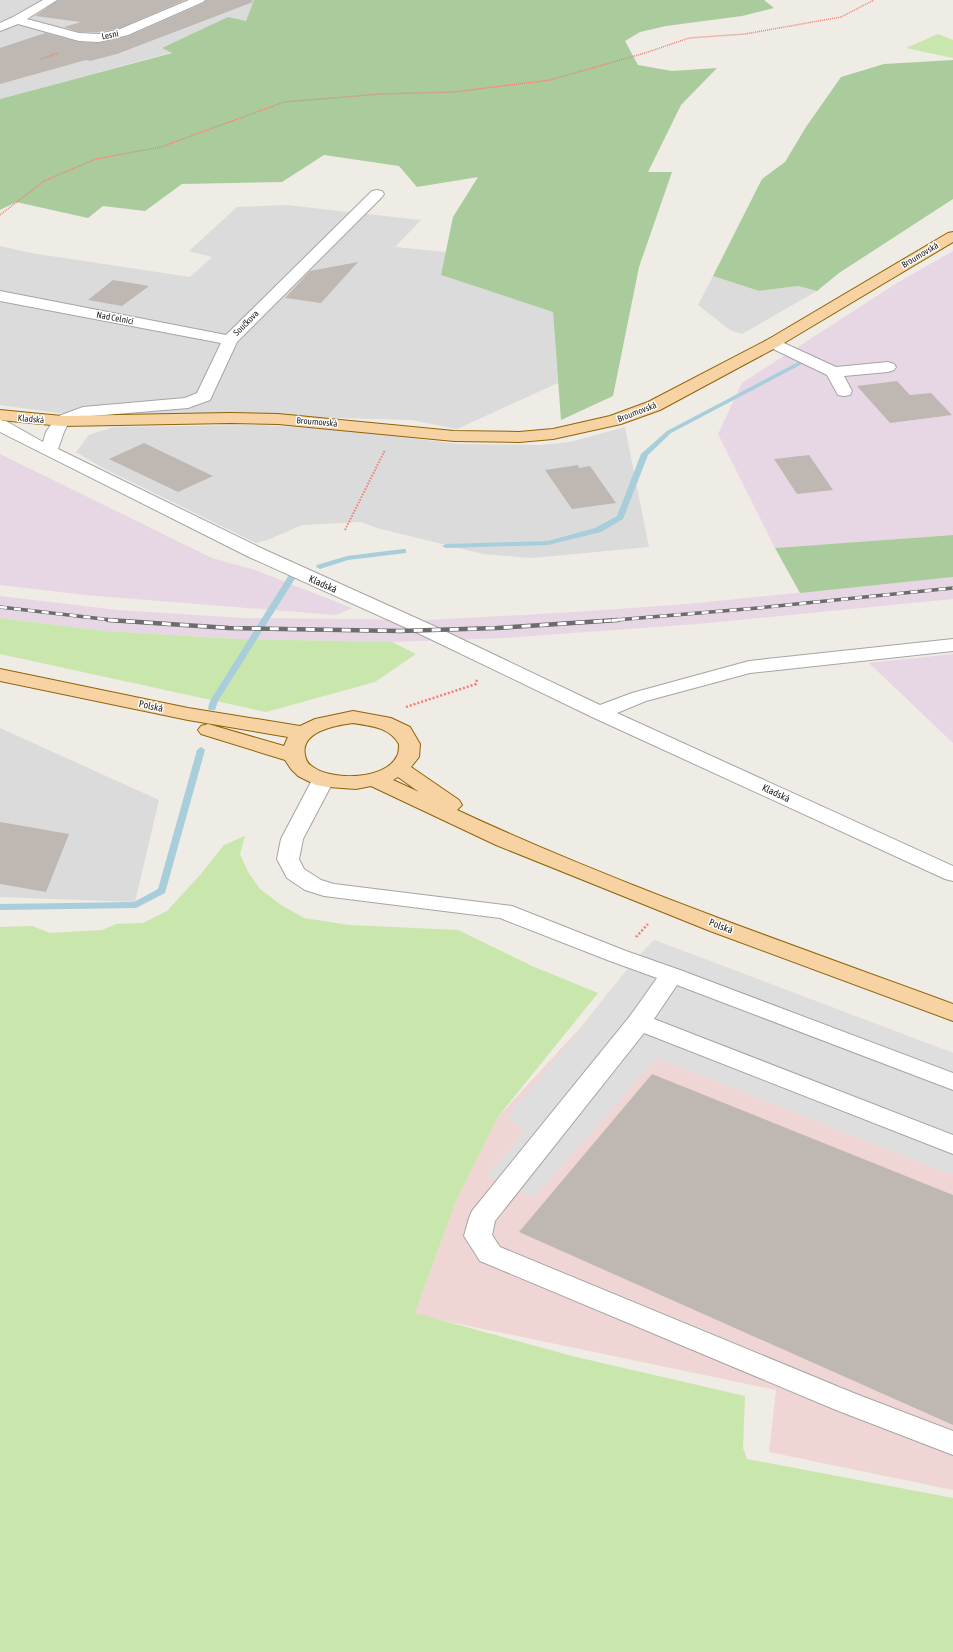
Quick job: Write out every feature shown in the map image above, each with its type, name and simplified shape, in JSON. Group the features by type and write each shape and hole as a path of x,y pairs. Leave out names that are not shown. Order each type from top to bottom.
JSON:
{"main road":[{"name":"Broumovská","path":"278,419 396,429 454,436 519,437 553,434 615,420 654,406 773,343 953,236"},
{"name":"Kladská","path":"0,415 62,421 230,418 278,419"},
{"name":"Polská","path":"0,675 196,715 303,733"},
{"name":"Polská","path":"0,675 220,733 294,756"},
{"path":"353,717 382,721 393,725 408,739 411,746 410,754 400,769 390,775 375,780 358,783 332,782 303,770 297,763 293,748 296,740 303,733 313,726 339,718 353,717"},
{"name":"Polská","path":"400,769 504,840"},
{"name":"Polská","path":"375,780 504,840 718,926 949,1010"}],"street":[{"path":"0,27 17,20 51,0"},
{"name":"Lesní","path":"17,20 79,37 99,38 124,32 199,0"},
{"name":"Součkova","path":"62,421 89,411 188,403 204,396 230,340 377,194"},
{"name":"Nad Celnicí","path":"0,296 230,340"},
{"path":"773,343 834,372 888,367"},
{"path":"834,372 844,391"},
{"name":"Kladská","path":"49,450 55,432 62,421"},
{"name":"Kladská","path":"0,425 16,435 256,553 429,631 599,713 953,874"},
{"path":"599,713 639,697 749,668 953,645"},
{"path":"332,782 318,806 292,839 288,859 295,873 313,885 332,891 504,911 618,956 672,975 953,1082"},
{"path":"672,975 638,1022 482,1218 478,1236 490,1254 846,1402 953,1443"},
{"path":"638,1022 953,1145"}],"path":[{"path":"0,215 44,181 96,159 161,147 284,102 381,94 454,92 550,80 645,54 689,38 745,34 842,17 874,0"},
{"path":"345,530 396,429"}],"shaded area":[{"path":"0,0 254,0 246,22 162,48 173,52 0,99"},
{"path":"286,205 421,220 395,247 446,252 441,275 553,312 558,383 457,429 411,420 206,414 58,413 0,405 0,246 31,253 190,277 212,257 189,251 237,207"},
{"path":"953,251 953,535 775,548 718,434 742,383 897,283"},
{"path":"713,276 759,291 798,286 817,291 742,334 730,330 698,305"},
{"path":"262,425 345,430 459,444 540,445 570,442 625,427 649,547 532,558 483,554 377,528 361,522 302,525 270,539 256,543 101,467 76,452 89,435 114,427"},
{"path":"0,454 212,558 255,570 352,608 336,615 85,595 0,585"},
{"path":"953,577 953,599 697,624 505,638 392,642 237,639 105,631 0,618 0,596 117,610 243,618 428,620 687,604"},
{"path":"953,654 953,743 869,663"},
{"path":"0,728 159,800 135,902 0,897"},
{"path":"654,940 953,1053 953,1490 769,1452 776,1390 426,1317 415,1313 456,1201 497,1118 581,1027 633,962"},
{"path":"654,940 953,1053 953,1175 657,1058 534,1197 487,1176 525,1131 507,1117 582,1027 633,962"}],"green space":[{"path":"254,0 764,0 774,8 742,16 666,26 640,32 625,41 638,65 672,71 717,68 681,105 648,172 672,172 639,267 613,396 561,420 553,312 441,275 453,217 478,177 417,187 399,166 324,155 282,182 182,184 145,211 103,206 88,218 16,202 0,210 0,99 172,53 162,48 228,17 246,21"},
{"path":"938,34 953,40 953,58 906,48"},
{"path":"953,60 953,199 839,273 817,291 798,286 759,291 713,276 762,179 785,162 806,127 841,77 884,64"},
{"path":"953,535 953,577 800,593 775,548"},
{"path":"0,618 105,631 237,639 392,642 416,654 375,682 266,712 0,654"},
{"path":"245,836 240,854 248,872 260,889 281,905 304,918 349,925 458,930 532,966 598,993 497,1118 456,1201 415,1313 576,1357 745,1396 743,1448 747,1459 953,1498 953,1652 0,1652 0,927 32,926 50,933 102,930 116,924 143,923 167,911 200,875 224,845"}],"building":[{"path":"58,0 185,0 120,28 99,32 79,32 64,27 81,22 35,16"},
{"path":"206,0 252,0 253,2 117,54 90,61 86,60 0,84 0,48 45,33 79,42 99,43 129,36 204,3"},
{"path":"358,262 321,303 285,298 310,271"},
{"path":"113,280 149,286 122,306 88,300"},
{"path":"897,381 910,395 931,393 952,415 890,423 857,386"},
{"path":"144,443 213,476 178,492 109,459"},
{"path":"809,455 833,490 797,494 774,459"},
{"path":"578,465 579,468 590,466 616,503 572,509 545,470"},
{"path":"0,822 69,834 46,892 0,884"},
{"path":"652,1074 953,1195 953,1425 519,1232"}],"waterway":[{"path":"446,546 548,543 598,530 620,517 645,454 669,432 800,363"},
{"path":"320,567 347,558 403,551"},
{"path":"212,708 214,701 292,577"},
{"path":"0,907 136,905 162,891 201,750"}],"railway":[{"path":"608,621 758,608 953,588"},
{"path":"0,607 116,621"},
{"path":"108,620 116,621"},
{"path":"608,621 618,620"},
{"path":"116,621 229,628 400,631 497,628 608,621"},
{"path":"116,621 120,621"},
{"path":"604,621 608,621"}]}
